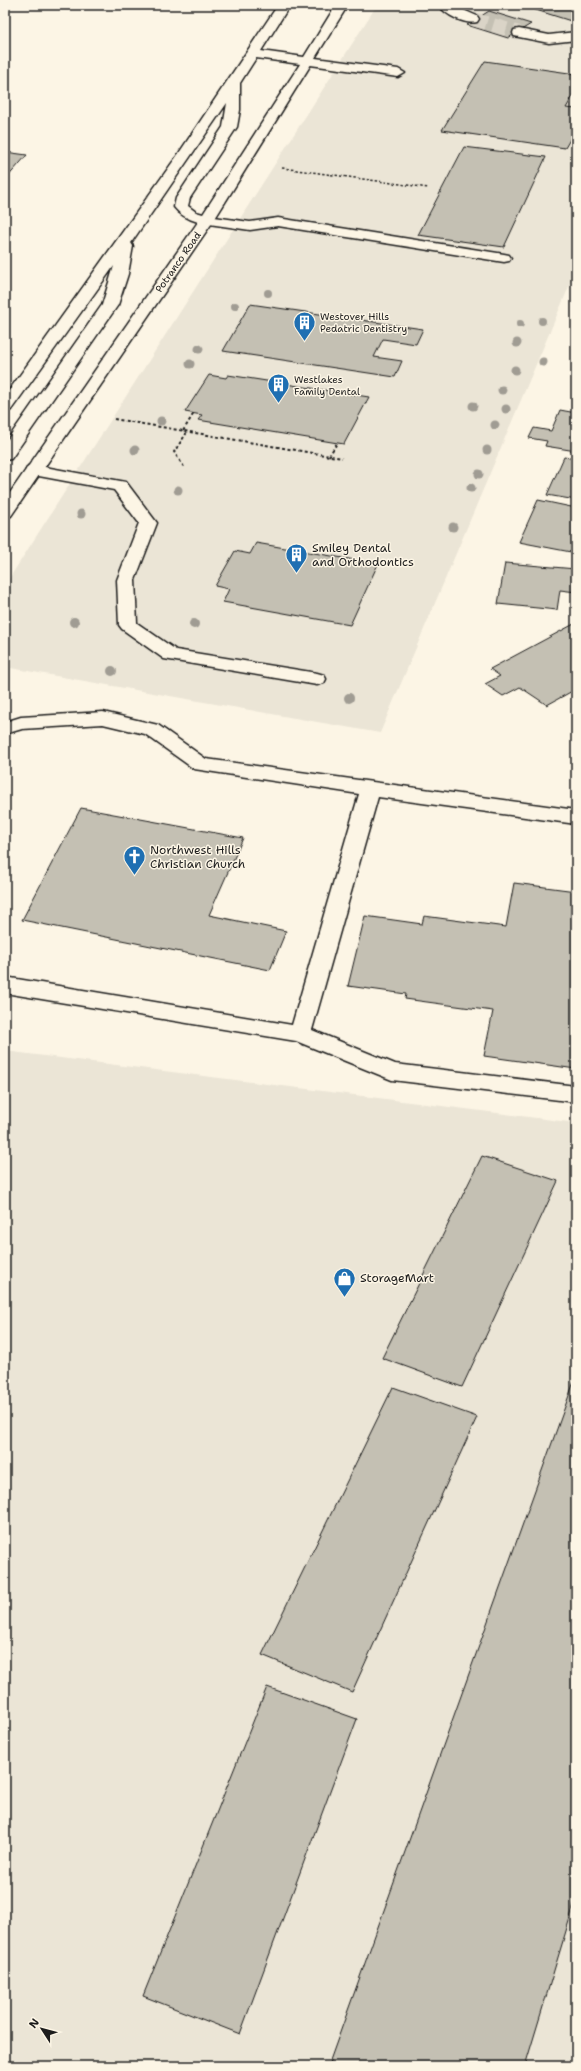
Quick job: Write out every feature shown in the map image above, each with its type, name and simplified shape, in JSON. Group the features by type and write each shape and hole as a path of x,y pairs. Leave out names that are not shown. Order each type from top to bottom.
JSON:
{"main road":[{"path":"5,407 128,239 234,84 284,5"},
{"name":"Potranco Road","path":"5,512 207,220 342,5"},
{"path":"445,5 453,12 473,19"},
{"path":"519,33 549,39 576,36"},
{"path":"252,54 398,73"},
{"path":"234,84 233,110 230,127 183,198 181,207 191,215 207,220 250,226 278,222 504,258"},
{"path":"5,455 110,305 120,274 128,239"},
{"path":"5,460 10,466 120,486 148,523 126,580 128,625 171,655 317,679"},
{"path":"5,728 21,723 103,718 151,729 201,765 370,790 576,817"},
{"path":"300,1034 370,790"},
{"path":"5,985 300,1034 392,1072 576,1094"}],"path":[{"path":"277,167 429,188"},
{"path":"183,431 194,413"},
{"path":"111,418 342,458"},
{"path":"183,431 186,434 174,452 184,467"},
{"path":"329,456 337,443"}],"shaded area":[{"path":"377,5 576,5 576,270 380,733 5,667 5,585"},
{"path":"5,1051 576,1123 576,2066 5,2066"}],"building":[{"path":"520,5 576,5 576,18 571,21"},
{"path":"489,11 531,24 508,38 467,25"},
{"path":"485,61 576,74 576,91 566,108 576,109 576,129 565,148 442,130"},
{"path":"464,147 546,157 504,247 418,235"},
{"path":"5,152 27,155 5,180"},
{"name":"Westover Hills Pedatric Dentistry","path":"250,304 423,329 416,344 383,339 374,357 402,361 395,377 223,351"},
{"name":"Westlakes Family Dental","path":"209,375 226,378 228,375 369,397 344,444 198,420 202,415 185,412"},
{"path":"560,410 576,413 576,451 545,446 547,441 529,438 534,428 551,431"},
{"path":"564,457 576,459 576,500 547,495"},
{"path":"538,500 576,508 576,553 519,542"},
{"name":"Smiley Dental and Orthodontics","path":"256,543 378,564 350,625 223,602 229,589 215,586 235,551 250,554"},
{"path":"505,563 576,569 576,592 560,590 557,610 498,604"},
{"path":"574,624 576,625 576,689 547,705 520,687 503,696 485,684 500,676 490,669"},
{"name":"Northwest Hills Christian Church","path":"81,808 243,838 209,915 286,931 270,970 22,920"},
{"path":"514,883 576,891 576,1069 484,1056 493,1011 405,999 406,994 348,986 365,916 422,924 424,916 506,927"},
{"path":"482,1156 558,1181 462,1387 382,1358"},
{"path":"576,1376 576,1898 525,2066 328,2066"},
{"path":"393,1387 477,1417 352,1692 262,1655"},
{"path":"267,1687 357,1719 240,2034 143,1996"}],"tunnel":[{"path":"473,19 519,33"}],"place":[{"name":"Westover Hills Pedatric Dentistry","path":"305,342"},
{"name":"Westlakes Family Dental","path":"278,404"},
{"name":"Smiley Dental and Orthodontics","path":"297,574"},
{"name":"Northwest Hills Christian Church","path":"135,876"},
{"name":"StorageMart","path":"345,1298"}]}
